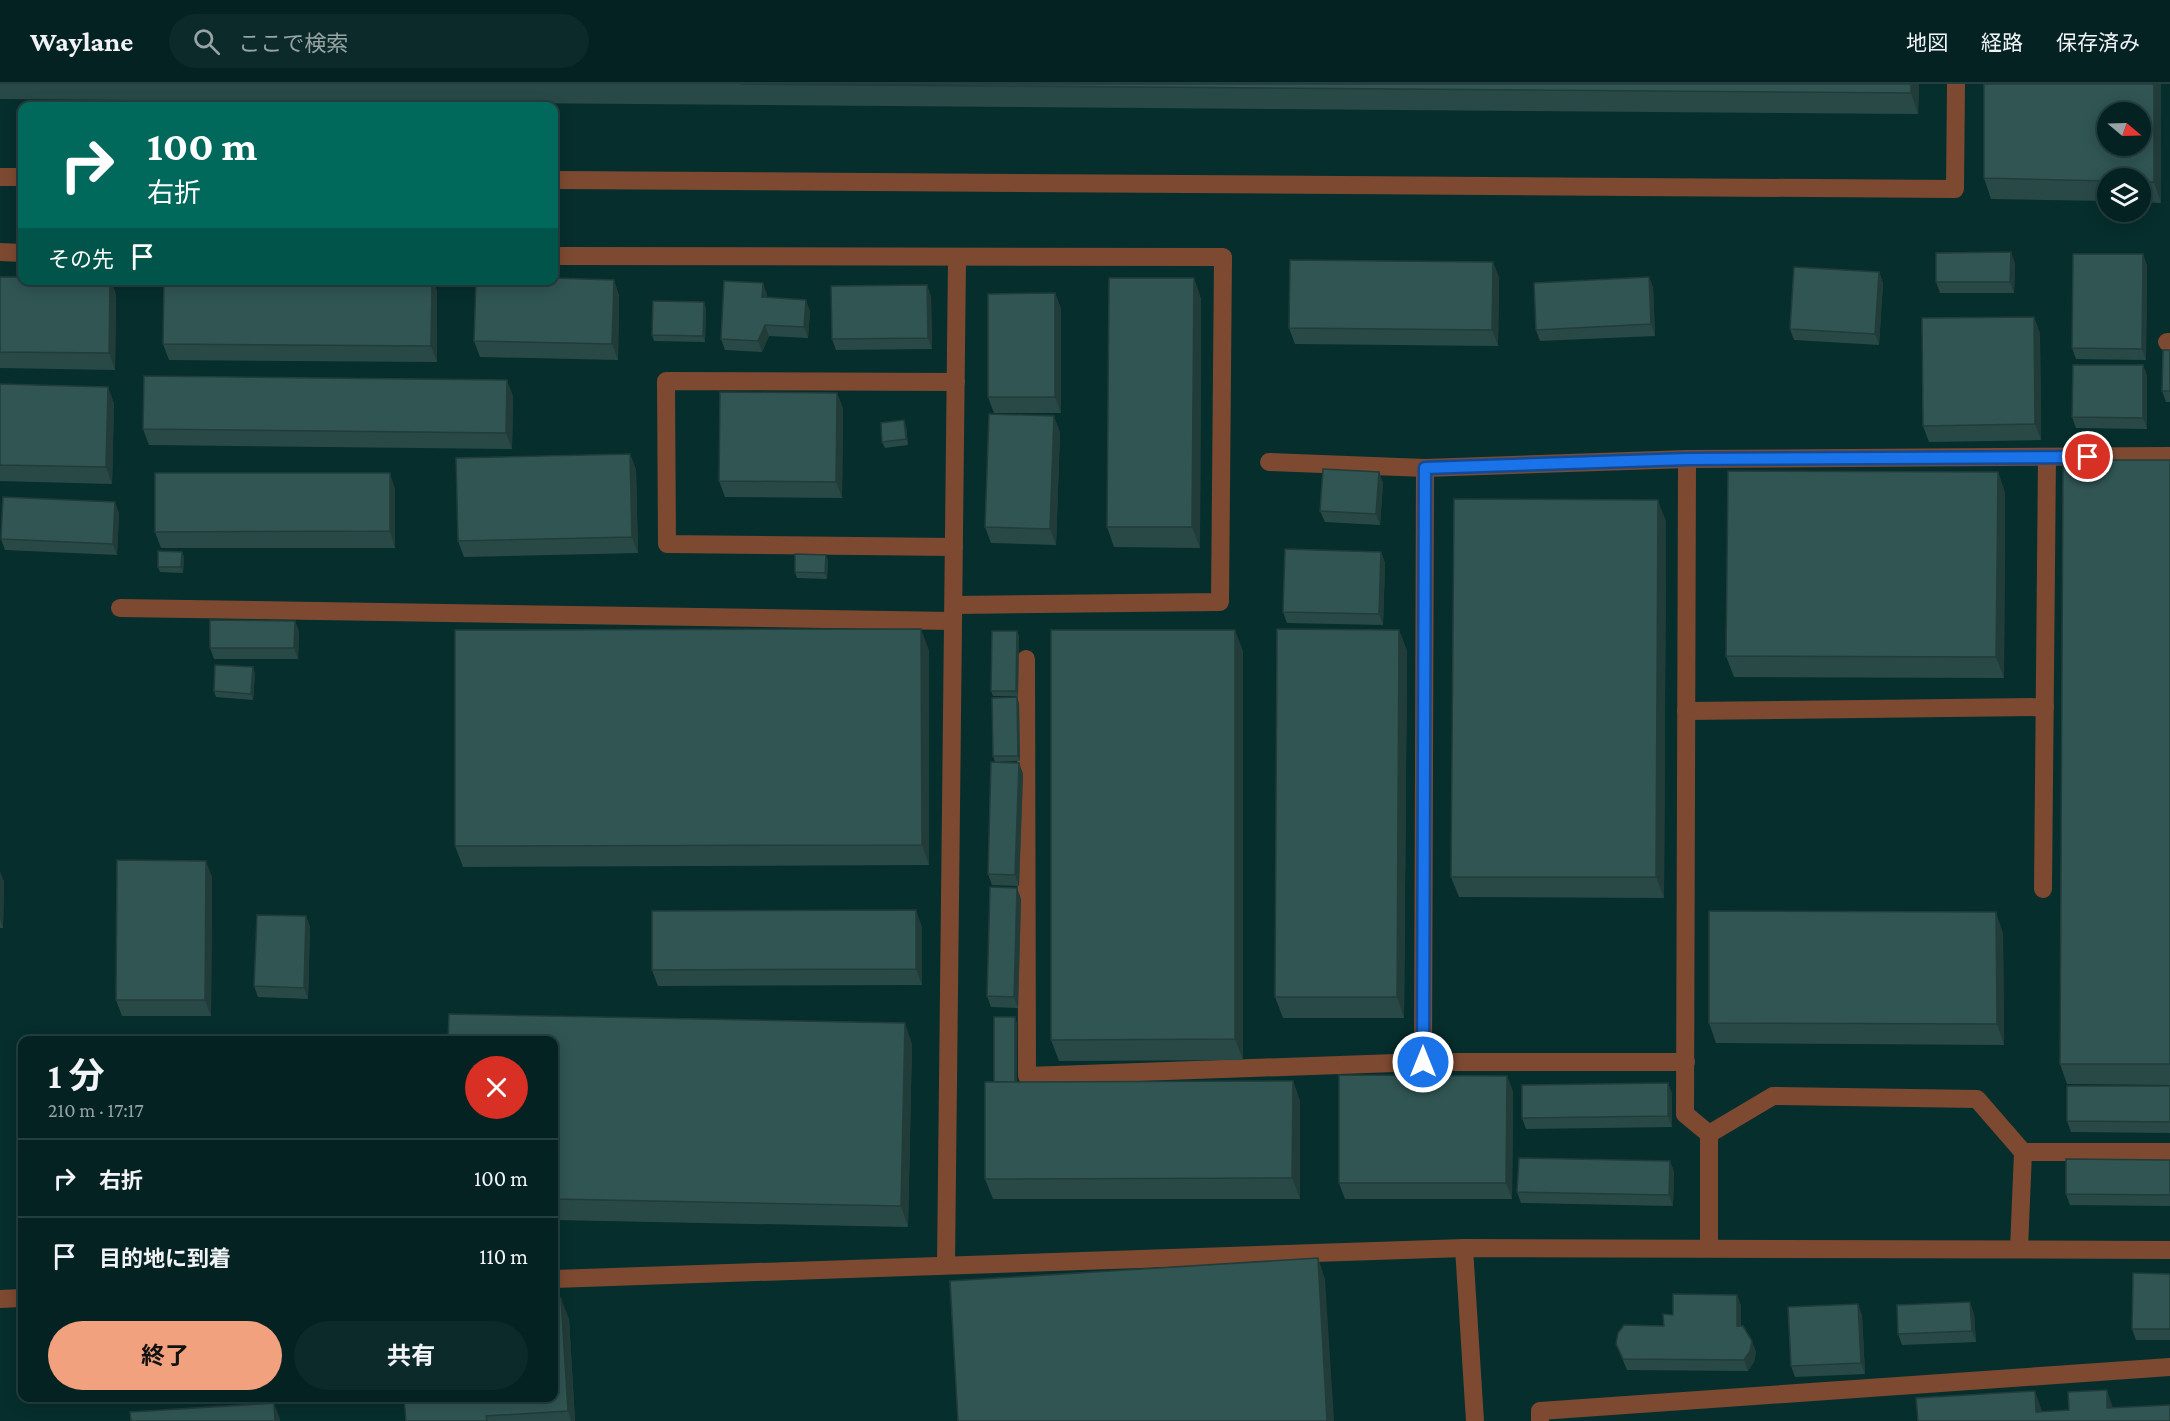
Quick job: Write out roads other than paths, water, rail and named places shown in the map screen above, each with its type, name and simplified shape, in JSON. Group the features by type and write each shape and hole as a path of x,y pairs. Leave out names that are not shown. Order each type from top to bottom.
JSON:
{"lane":[{"path":"558,180 1955,189 1956,84"},
{"path":"0,177 18,177"},
{"path":"0,252 18,253"},
{"path":"120,608 954,613 1220,602 1223,258 558,256"},
{"path":"946,1265 957,258"},
{"path":"954,547 667,544 666,381 956,382"},
{"path":"1269,462 1425,468 1687,459 2170,456"},
{"path":"2043,888 2047,457"},
{"path":"1687,459 1685,1114 1709,1134"},
{"path":"1423,1062 1425,468"},
{"path":"1026,659 1027,1076 1423,1062 1686,1062"},
{"path":"1686,711 2045,707"},
{"path":"1709,1134 1773,1096 1977,1099 2023,1152 2019,1249"},
{"path":"1709,1134 1709,1248"},
{"path":"2023,1152 2170,1152"},
{"path":"1464,1248 1474,1421"},
{"path":"558,1279 1464,1248 2170,1250"},
{"path":"0,1299 18,1298"},
{"path":"1540,1421 1540,1411 2170,1367"}]}
